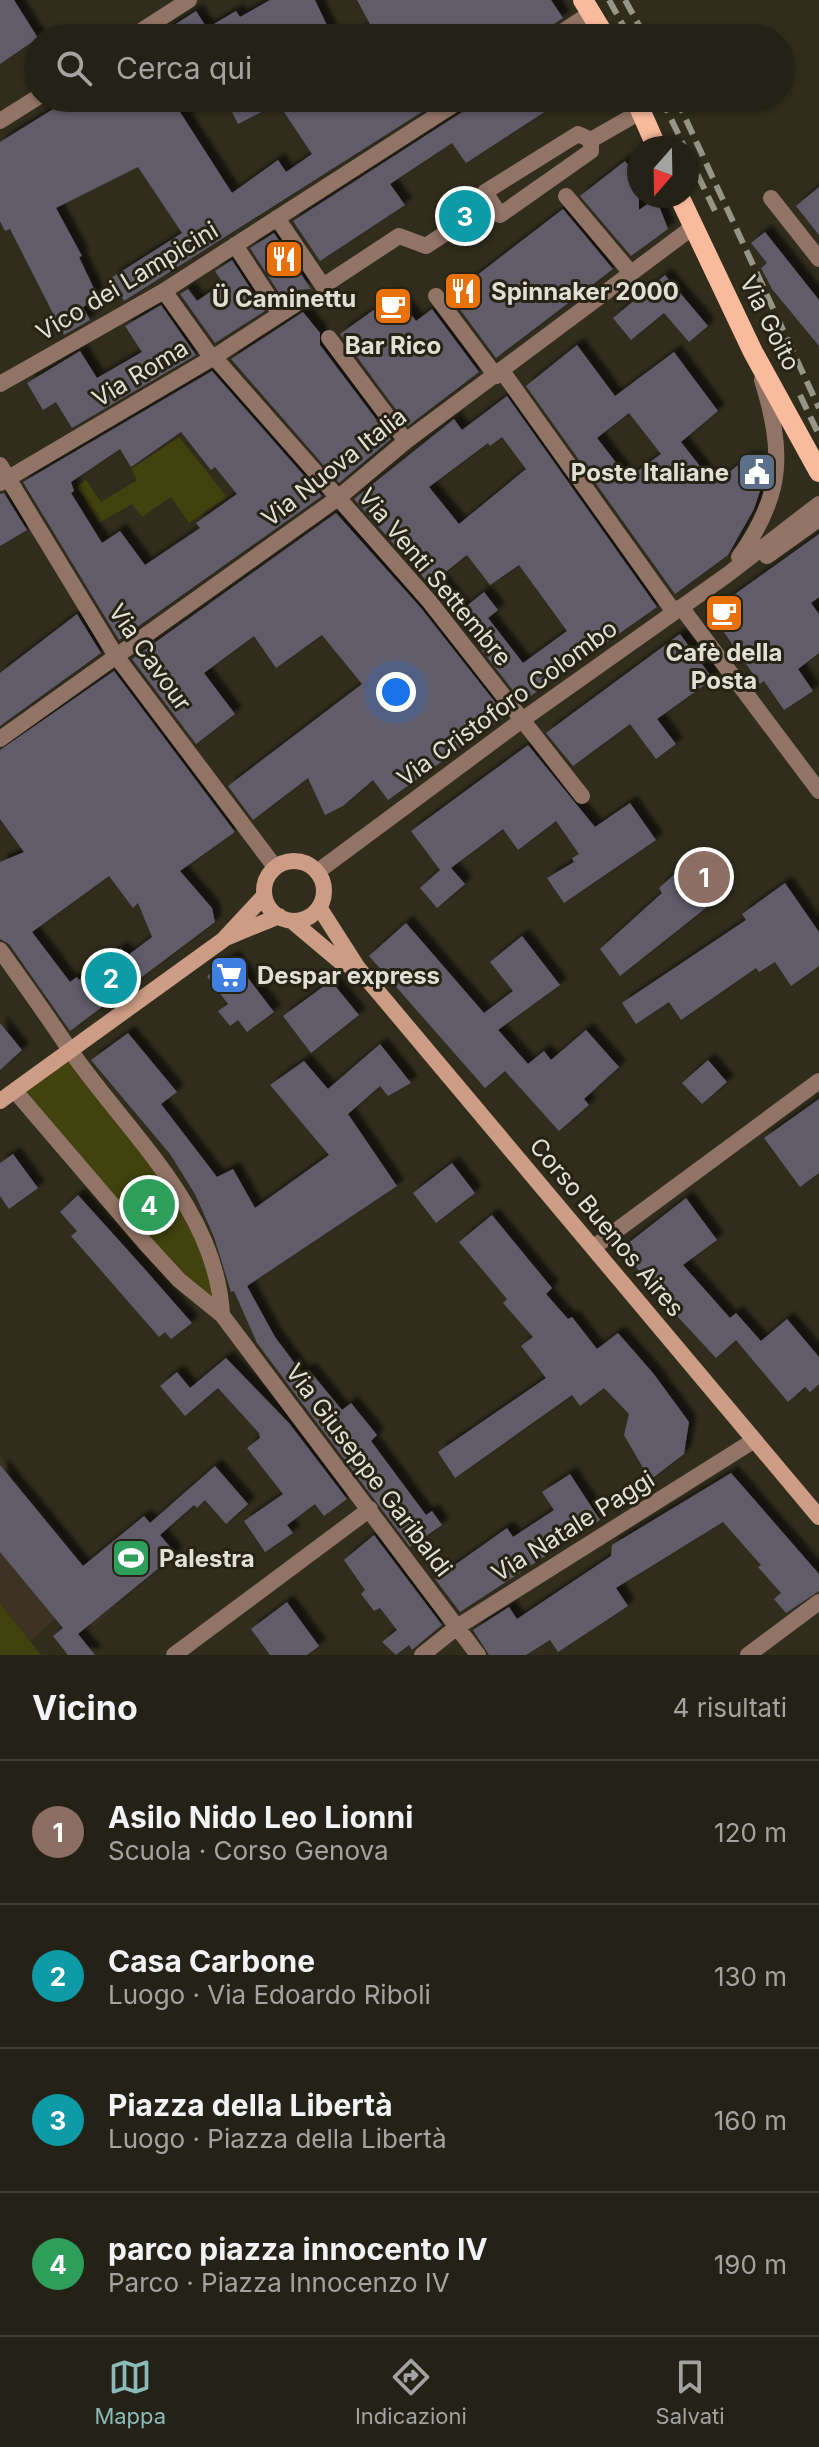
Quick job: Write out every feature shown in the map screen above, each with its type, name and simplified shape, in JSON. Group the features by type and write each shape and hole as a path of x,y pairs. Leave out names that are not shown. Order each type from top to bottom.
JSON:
{"main road":[{"path":"641,112 652,136"},
{"name":"Via Goito","path":"684,208 753,352 819,472"}],"street":[{"path":"152,24 189,0"},
{"path":"568,24 587,7"},
{"path":"0,121 24,106"},
{"name":"Vico dei Lampicini","path":"0,384 164,291 442,112"},
{"path":"591,145 578,134 485,192 500,215 591,145 630,112"},
{"path":"566,196 631,273"},
{"path":"771,198 819,259"},
{"path":"277,218 323,286 399,236 426,246 491,203"},
{"name":"Via Nuova Italia","path":"0,739 338,498 406,441 693,227"},
{"path":"235,245 280,314"},
{"name":"Via Venti Settembre","path":"164,291 213,357 429,601 582,796"},
{"path":"436,296 819,791"},
{"name":"Via Roma","path":"3,475 213,357 302,300"},
{"path":"329,338 406,441"},
{"name":"Via Cristoforo Colombo","path":"727,575 759,530 776,479 777,429 753,352"},
{"name":"Via Cavour","path":"3,475 116,656 275,867"},
{"name":"Via Cristoforo Colombo","path":"317,872 522,720 727,575 819,504"},
{"name":"Via Cristoforo Colombo","path":"727,575 750,568 819,519"},
{"path":"222,1315 168,1268 6,1094 71,1051 223,940 264,896 264,886 275,867 297,861 317,872 323,895 319,907 311,916 285,918 223,940"},
{"path":"264,896 285,918"},
{"name":"Corso Buenos Aires","path":"319,907 358,968 819,1517"},
{"name":"Corso Buenos Aires","path":"285,918 342,963 358,968"},
{"path":"0,950 71,1051 164,1167 208,1252 222,1315"},
{"path":"594,1247 819,1081"},
{"name":"Via Giuseppe Garibaldi","path":"222,1315 478,1655"},
{"name":"Via Natale Paggi","path":"422,1655 457,1627 753,1441"},
{"path":"174,1655 370,1509"},
{"path":"748,1655 819,1602"}],"shaded area":[{"path":"179,437 227,497 189,523 171,497 142,517 132,504 99,523 77,486 86,480 101,502 137,480 131,469"},
{"path":"68,1058 160,1169 205,1253 217,1306 185,1278 22,1092"},
{"path":"0,1456 116,1606 93,1627 74,1603 30,1641 0,1603"},
{"path":"0,1603 41,1655 0,1655"}],"building":[{"path":"0,0 14,0 29,24 24,24 24,48 0,64"},
{"path":"270,0 315,0 326,24 214,24 236,11 240,17"},
{"path":"357,0 551,0 563,18 554,24 370,24"},
{"path":"196,11 204,24 176,24"},
{"path":"48,112 180,112 232,193 278,160 286,172 312,154 284,112 422,112 124,301 111,278 182,233 138,167 56,208 82,256 79,257 98,297 83,307 90,320 64,335 10,229 5,231 0,221 0,142"},
{"path":"232,112 262,112 238,124"},
{"path":"462,112 544,112 466,163 452,143 390,184 405,205 320,261 293,221"},
{"path":"625,161 627,208 660,208 668,229 631,256 580,196"},
{"path":"819,187 819,235 796,206"},
{"path":"563,209 613,269 496,358 450,296"},
{"path":"765,232 819,300 819,346 772,289 761,268 767,263 751,243"},
{"path":"274,233 311,289 297,290 283,299 250,248"},
{"path":"232,260 265,311 215,343 180,294 188,289 197,301 223,283 215,271"},
{"path":"665,275 708,326 689,342 664,313 631,340 613,318"},
{"path":"396,294 416,321 432,309 479,372 408,426 340,334"},
{"path":"161,305 196,355 72,428 56,402 43,410 27,383 80,351 97,378 142,352 125,326"},
{"path":"303,312 320,333 320,345 391,439 339,483 231,359"},
{"path":"577,345 615,396 674,352 718,411 681,442 714,484 747,458 763,460 762,485 754,509 728,555 675,594 526,386","holes":["629,413 661,454 628,478 597,438"]},
{"path":"212,371 322,496 119,640 23,482","holes":["181,432 211,470 215,467 237,494 196,523 200,528 145,565 120,531 102,543 71,493 74,491 71,482 120,449 131,467"]},
{"path":"507,396 657,607 522,702 438,594 354,499 454,419 462,430","holes":["502,437 526,469 459,524 429,487 488,443 490,446","467,555 490,585 519,565 567,631 523,663 488,618 498,610 484,592 463,609 438,578"]},
{"path":"4,493 27,530 0,546 0,494"},
{"path":"336,513 421,608 506,716 388,800 373,780 343,806 325,815 308,778 253,820 228,786 362,684 322,635 276,668 254,636 204,673 235,714 196,744 132,659"},
{"path":"819,534 819,597 811,603 819,614 819,653 798,669 813,691 784,710 764,681 760,684 710,612"},
{"path":"77,614 101,653 0,726 0,673"},
{"path":"680,634 713,679 657,719 676,744 656,759 630,724 573,766 546,733"},
{"path":"114,671 235,832 180,871 212,908 215,922 70,1031 9,944 0,939 0,862 24,852 0,819 0,750","holes":["109,876 133,908 138,903 152,937 127,956 121,948 79,980 77,977 70,982 32,932"]},
{"path":"528,745 595,827 630,803 656,840 564,903 547,878 574,862 572,858 579,854 556,821 518,850 503,829 451,868 465,884 437,908 420,888 440,870 411,831"},
{"path":"702,855 722,879 703,895 707,907 620,976 600,949 662,893 659,888 687,863 690,866"},
{"path":"785,883 819,932 819,966 791,986 775,962 759,972 756,968 681,1020 669,1002 636,1024 622,1003 746,920 742,914"},
{"path":"406,923 484,1013 513,991 490,962 522,936 560,985 498,1030 528,1064 544,1051 551,1060 586,1030 619,1067 584,1099 589,1105 559,1131 505,1071 485,1088 369,956"},
{"path":"232,957 274,1012 247,1032 238,1020 230,1026 218,1011 228,1004 207,976"},
{"path":"331,981 359,1015 311,1053 283,1016"},
{"path":"0,1023 22,1050 0,1070"},
{"path":"128,1033 177,1092 161,1104 217,1177 233,1169 255,1208 329,1155 270,1085 304,1061 328,1089 380,1044 411,1083 388,1096 380,1086 348,1114 397,1186 247,1286 275,1337 302,1373 309,1370 342,1410 351,1403 377,1435 371,1441 426,1515 432,1511 442,1525 410,1547 257,1343 234,1291 231,1292 214,1237 195,1194 170,1154 91,1060"},
{"path":"708,1060 727,1082 702,1104 682,1083"},
{"path":"819,1099 819,1173 800,1187 764,1138"},
{"path":"13,1154 38,1188 9,1209 0,1196 0,1163"},
{"path":"452,1163 475,1193 436,1223 413,1193"},
{"path":"78,1195 192,1323 171,1339 165,1332 159,1337 71,1236 77,1231 60,1212"},
{"path":"686,1198 717,1240 683,1265 730,1318 736,1313 761,1341 787,1319 819,1357 819,1384 810,1392 805,1387 788,1402 736,1340 716,1358 652,1289 622,1248"},
{"path":"492,1215 552,1288 546,1294 568,1319 572,1317 597,1349 618,1333 653,1373 689,1422 684,1454 650,1480 624,1435 629,1414 604,1388 580,1406 572,1395 455,1478 438,1452 546,1378 521,1346 533,1337 503,1303 507,1299 459,1242"},
{"path":"226,1358 289,1423 347,1499 324,1516 315,1504 287,1525 293,1533 265,1552 244,1521 283,1494 247,1448 260,1438 259,1433 218,1388 185,1416 160,1386 177,1372 190,1388"},
{"path":"0,1465 83,1566 144,1516 150,1523 215,1466 248,1504 226,1524 205,1500 197,1508 194,1505 160,1535 176,1554 78,1634 95,1655 68,1655 53,1636 63,1628 0,1552"},
{"path":"731,1473 819,1574 819,1591 786,1613 774,1599 781,1593 723,1522 616,1588 628,1606 558,1652 550,1640 526,1655 489,1655 473,1630 509,1607 517,1619 611,1556 612,1545"},
{"path":"570,1474 600,1520 460,1612 435,1579 507,1528 513,1537 554,1510 542,1492"},
{"path":"374,1535 442,1625 412,1650 409,1645 396,1655 382,1642 397,1630 380,1608 374,1611 361,1594 365,1590 344,1560"},
{"path":"287,1602 319,1646 307,1655 270,1655 251,1629"}],"railway":[{"path":"609,0 622,24"},
{"path":"625,0 638,24"},
{"path":"668,112 679,136"},
{"path":"682,112 819,408"},
{"path":"699,178 718,217"},
{"path":"800,395 819,435"}],"place":[{"name":"Piazza della Libertà","path":"465,216"},
{"name":"Ü Caminettu","path":"284,259"},
{"name":"Spinnaker 2000","path":"463,291"},
{"name":"Bar Rico","path":"393,306"},
{"name":"Poste Italiane","path":"757,472"},
{"name":"Cafè della Posta","path":"724,613"},
{"name":"Asilo Nido Leo Lionni","path":"704,877"},
{"name":"Despar express","path":"229,975"},
{"name":"Casa Carbone","path":"111,978"},
{"name":"parco piazza innocento IV","path":"149,1205"},
{"name":"Palestra","path":"131,1558"}]}
